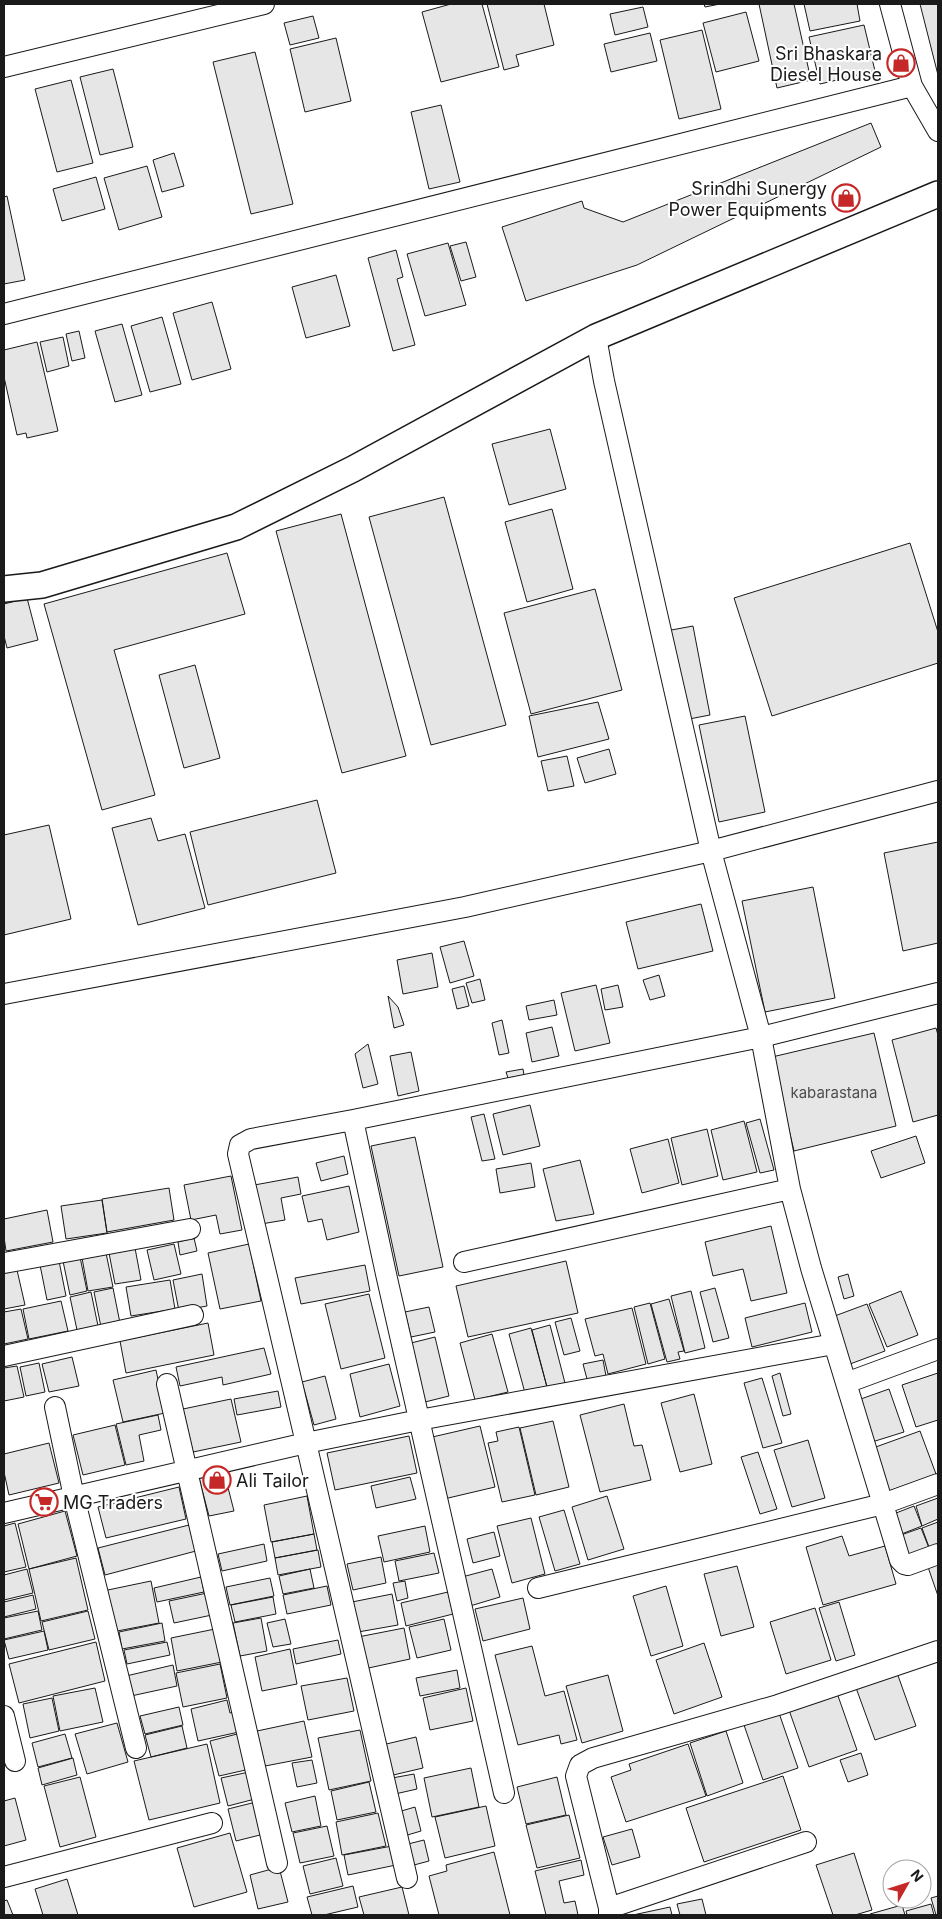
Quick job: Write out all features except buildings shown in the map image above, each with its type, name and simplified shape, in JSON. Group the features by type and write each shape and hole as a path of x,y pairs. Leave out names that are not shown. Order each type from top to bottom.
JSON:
{"street":[{"path":"4,67 264,4"},
{"path":"890,4 912,86 938,131"},
{"path":"4,314 912,86"},
{"path":"4,589 42,585 236,527 353,469 596,338 938,194"},
{"path":"596,338 604,381 711,851 761,1037 790,1189 811,1268 900,1560 908,1565 938,1554"},
{"path":"4,994 465,907 711,851 938,790"},
{"path":"407,1878 238,1154 240,1145 250,1139 353,1120 761,1037 938,993"},
{"path":"353,1120 386,1274 504,1793"},
{"path":"464,1262 790,1189"},
{"path":"4,1263 190,1229"},
{"path":"4,1356 193,1315"},
{"path":"4,1513 306,1443 420,1420 834,1344"},
{"path":"846,1383 938,1349"},
{"path":"167,1384 277,1863"},
{"path":"55,1407 74,1497 136,1748"},
{"path":"538,1588 883,1504 938,1484"},
{"path":"806,1842 609,1912 576,1776 580,1765 593,1758 778,1705 938,1651"},
{"path":"4,1716 15,1761"},
{"path":"4,1878 212,1823"}],"place":[{"name":"Sri Bhaskara Diesel House","path":"901,63"},
{"name":"Srindhi Sunergy Power Equipments","path":"846,198"},
{"name":"Ali Tailor","path":"217,1480"},
{"name":"MG Traders","path":"44,1502"}]}
